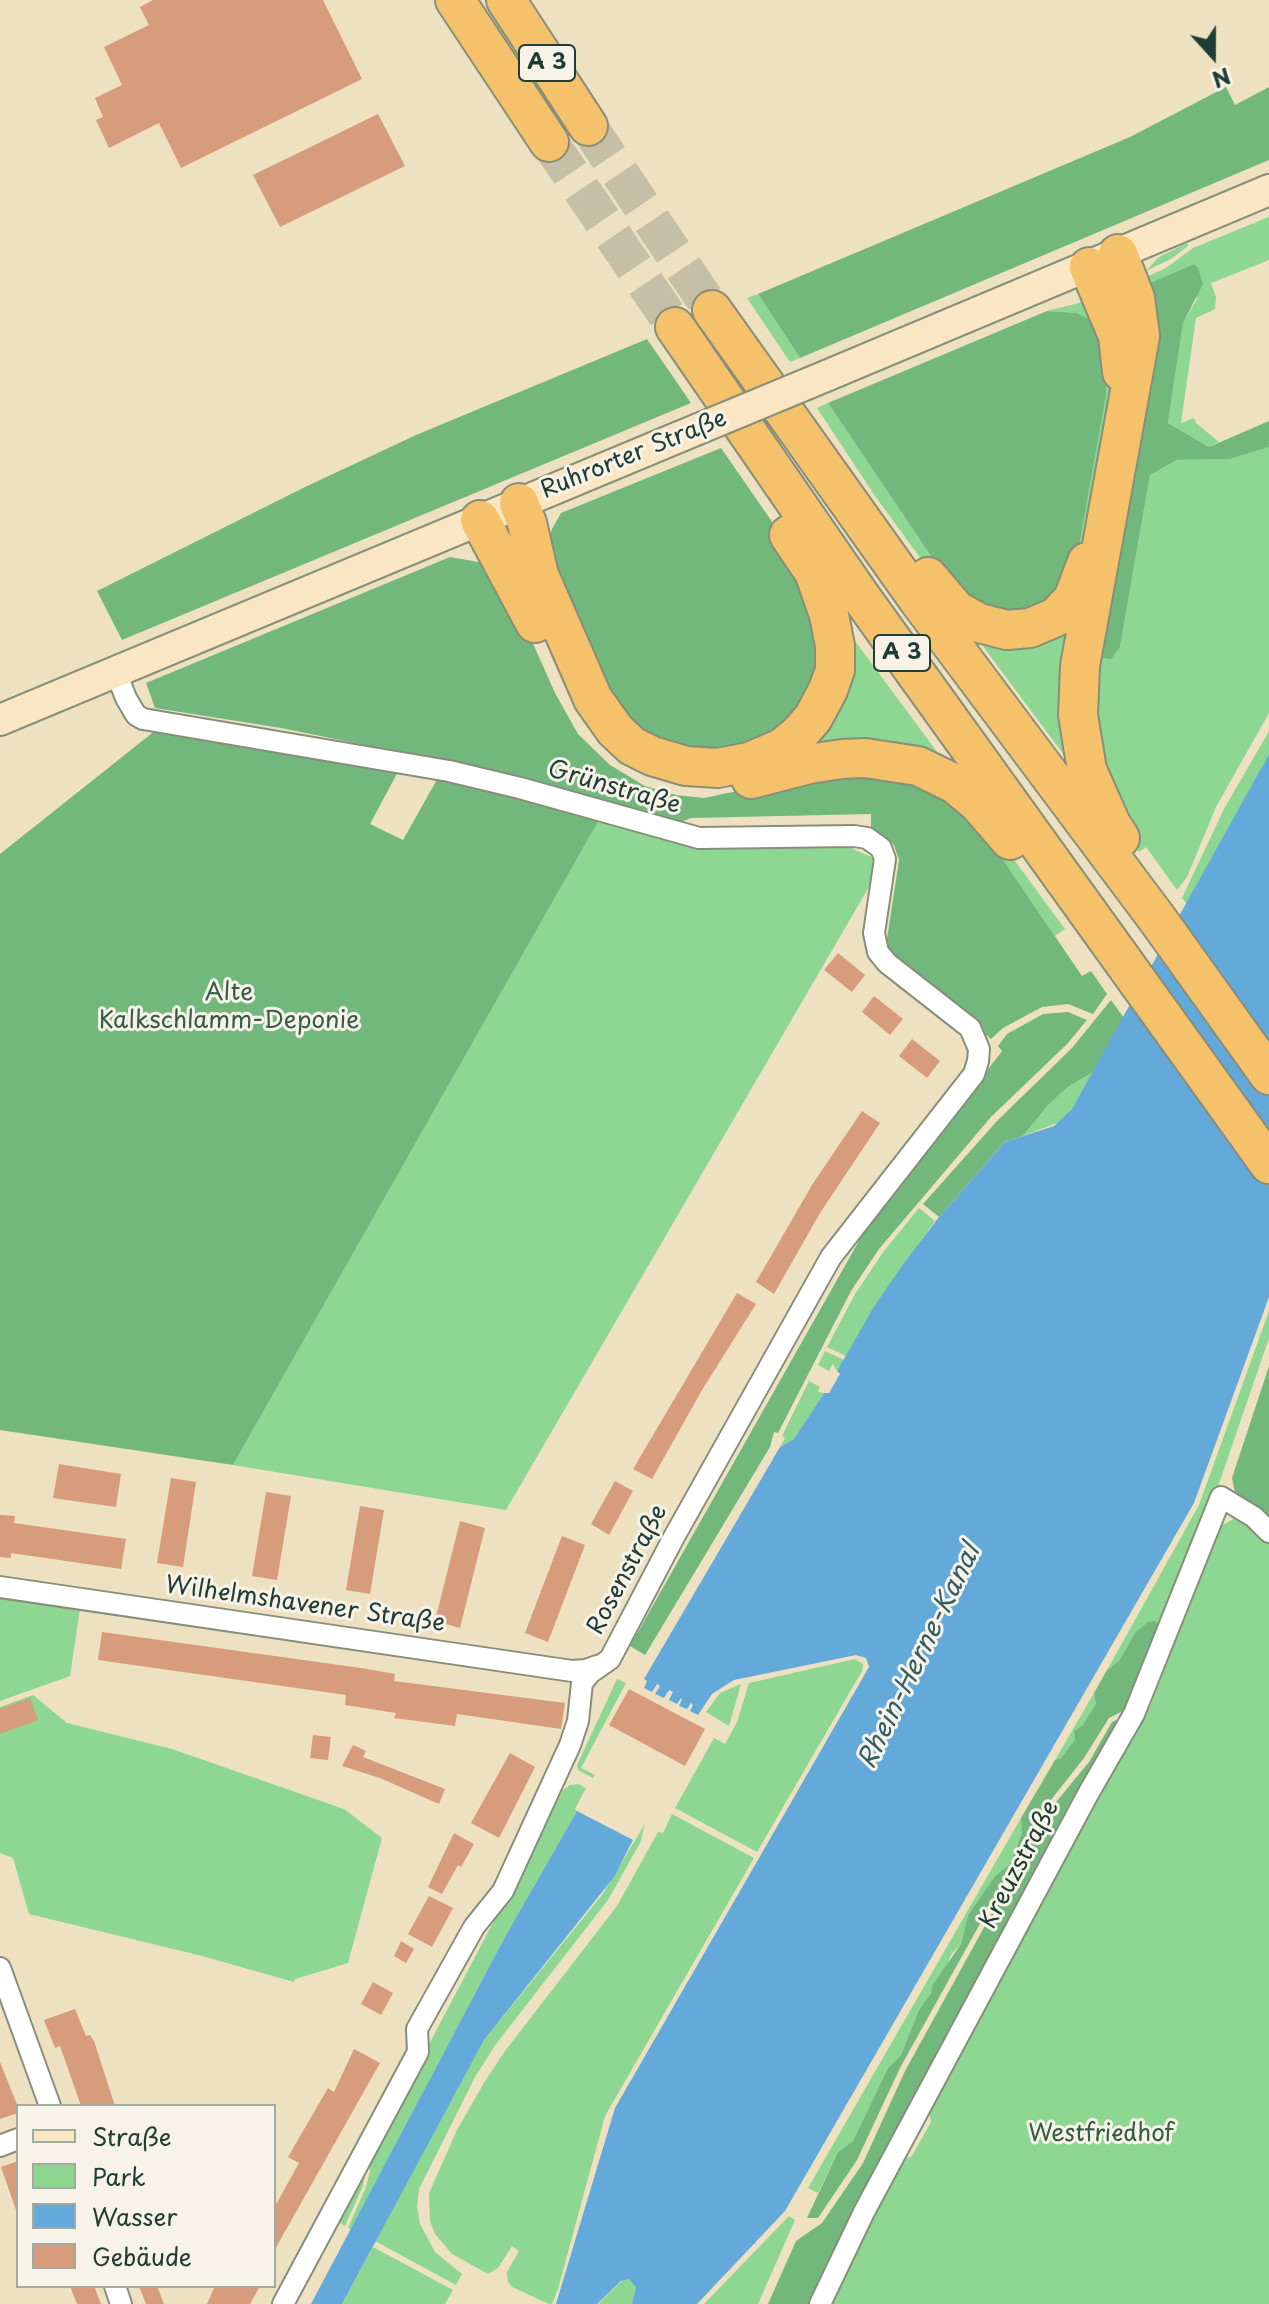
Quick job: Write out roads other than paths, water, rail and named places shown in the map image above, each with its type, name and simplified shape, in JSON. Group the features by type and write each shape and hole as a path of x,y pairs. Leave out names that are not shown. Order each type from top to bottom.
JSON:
{"highway":[{"name":"A 3","path":"455,0 549,142"},
{"name":"A 3","path":"506,0 588,126"},
{"path":"828,472 870,499 935,587 956,610 979,623 1007,630 1030,628 1056,617 1073,599 1086,569 1121,386 1122,360 1104,261"},
{"path":"1104,261 1135,298 1140,336 1080,666 1078,715 1087,770 1111,824 1135,861 1158,920"},
{"name":"A 3","path":"712,310 917,598 1158,920 1269,1075"},
{"name":"A 3","path":"675,327 852,584 1269,1164"},
{"path":"519,503 539,575 593,699 615,730 632,746 652,756 686,766 718,768 749,762 782,748 813,718 828,690 835,670 835,646 829,615 814,572 729,444 710,381"},
{"path":"480,520 516,584 586,728 630,769 663,782 705,788 842,759 865,758 918,766 955,784 979,804 1001,827 1047,888 1105,934"}],"main road":[{"name":"Ruhrorter Straße","path":"0,720 1269,190"}],"street":[{"name":"Grünstraße","path":"116,672 126,698 136,715 143,719 449,771 699,838 867,838 881,848 885,859 874,933 878,952 887,963 970,1028 979,1049"},
{"name":"Rosenstraße","path":"283,2304 418,2052 417,2029 474,1927 503,1891 570,1745 578,1721 582,1683 610,1659 674,1537 831,1257 974,1074 979,1049"},
{"name":"Kreuzstraße","path":"820,2304 864,2212 1134,1714 1221,1497 1254,1517 1269,1532"},
{"name":"Wilhelmshavener Straße","path":"0,1587 572,1671 601,1664"},
{"path":"0,1968 49,2104"}],"water":[{"name":"Rhein-Herne-Kanal","path":"1269,754 1269,1297 1194,1503 785,2211 697,2304 632,2304 636,2287 629,2279 621,2281 597,2304 556,2304 615,2108 869,1667 866,1658 856,1655 734,1680 712,1694 698,1715 690,1711 691,1703 687,1709 679,1706 681,1698 677,1704 669,1700 673,1692 669,1690 664,1698 655,1694 660,1686 657,1684 652,1692 644,1688 647,1681 644,1679 780,1447 794,1439 824,1393 829,1393 840,1374 837,1371 873,1308 904,1263 939,1217 1005,1142 1054,1126 1072,1109"},
{"path":"577,1811 633,1840 614,1877 484,2040 342,2304 311,2304 506,1935"}],"tunnel":[{"path":"588,126 712,310"},
{"path":"549,142 675,327"}],"park label":[{"name":"Alte Kalkschlamm-Deponie","path":"229,1007"},
{"name":"Westfriedhof","path":"1101,2134"}]}
